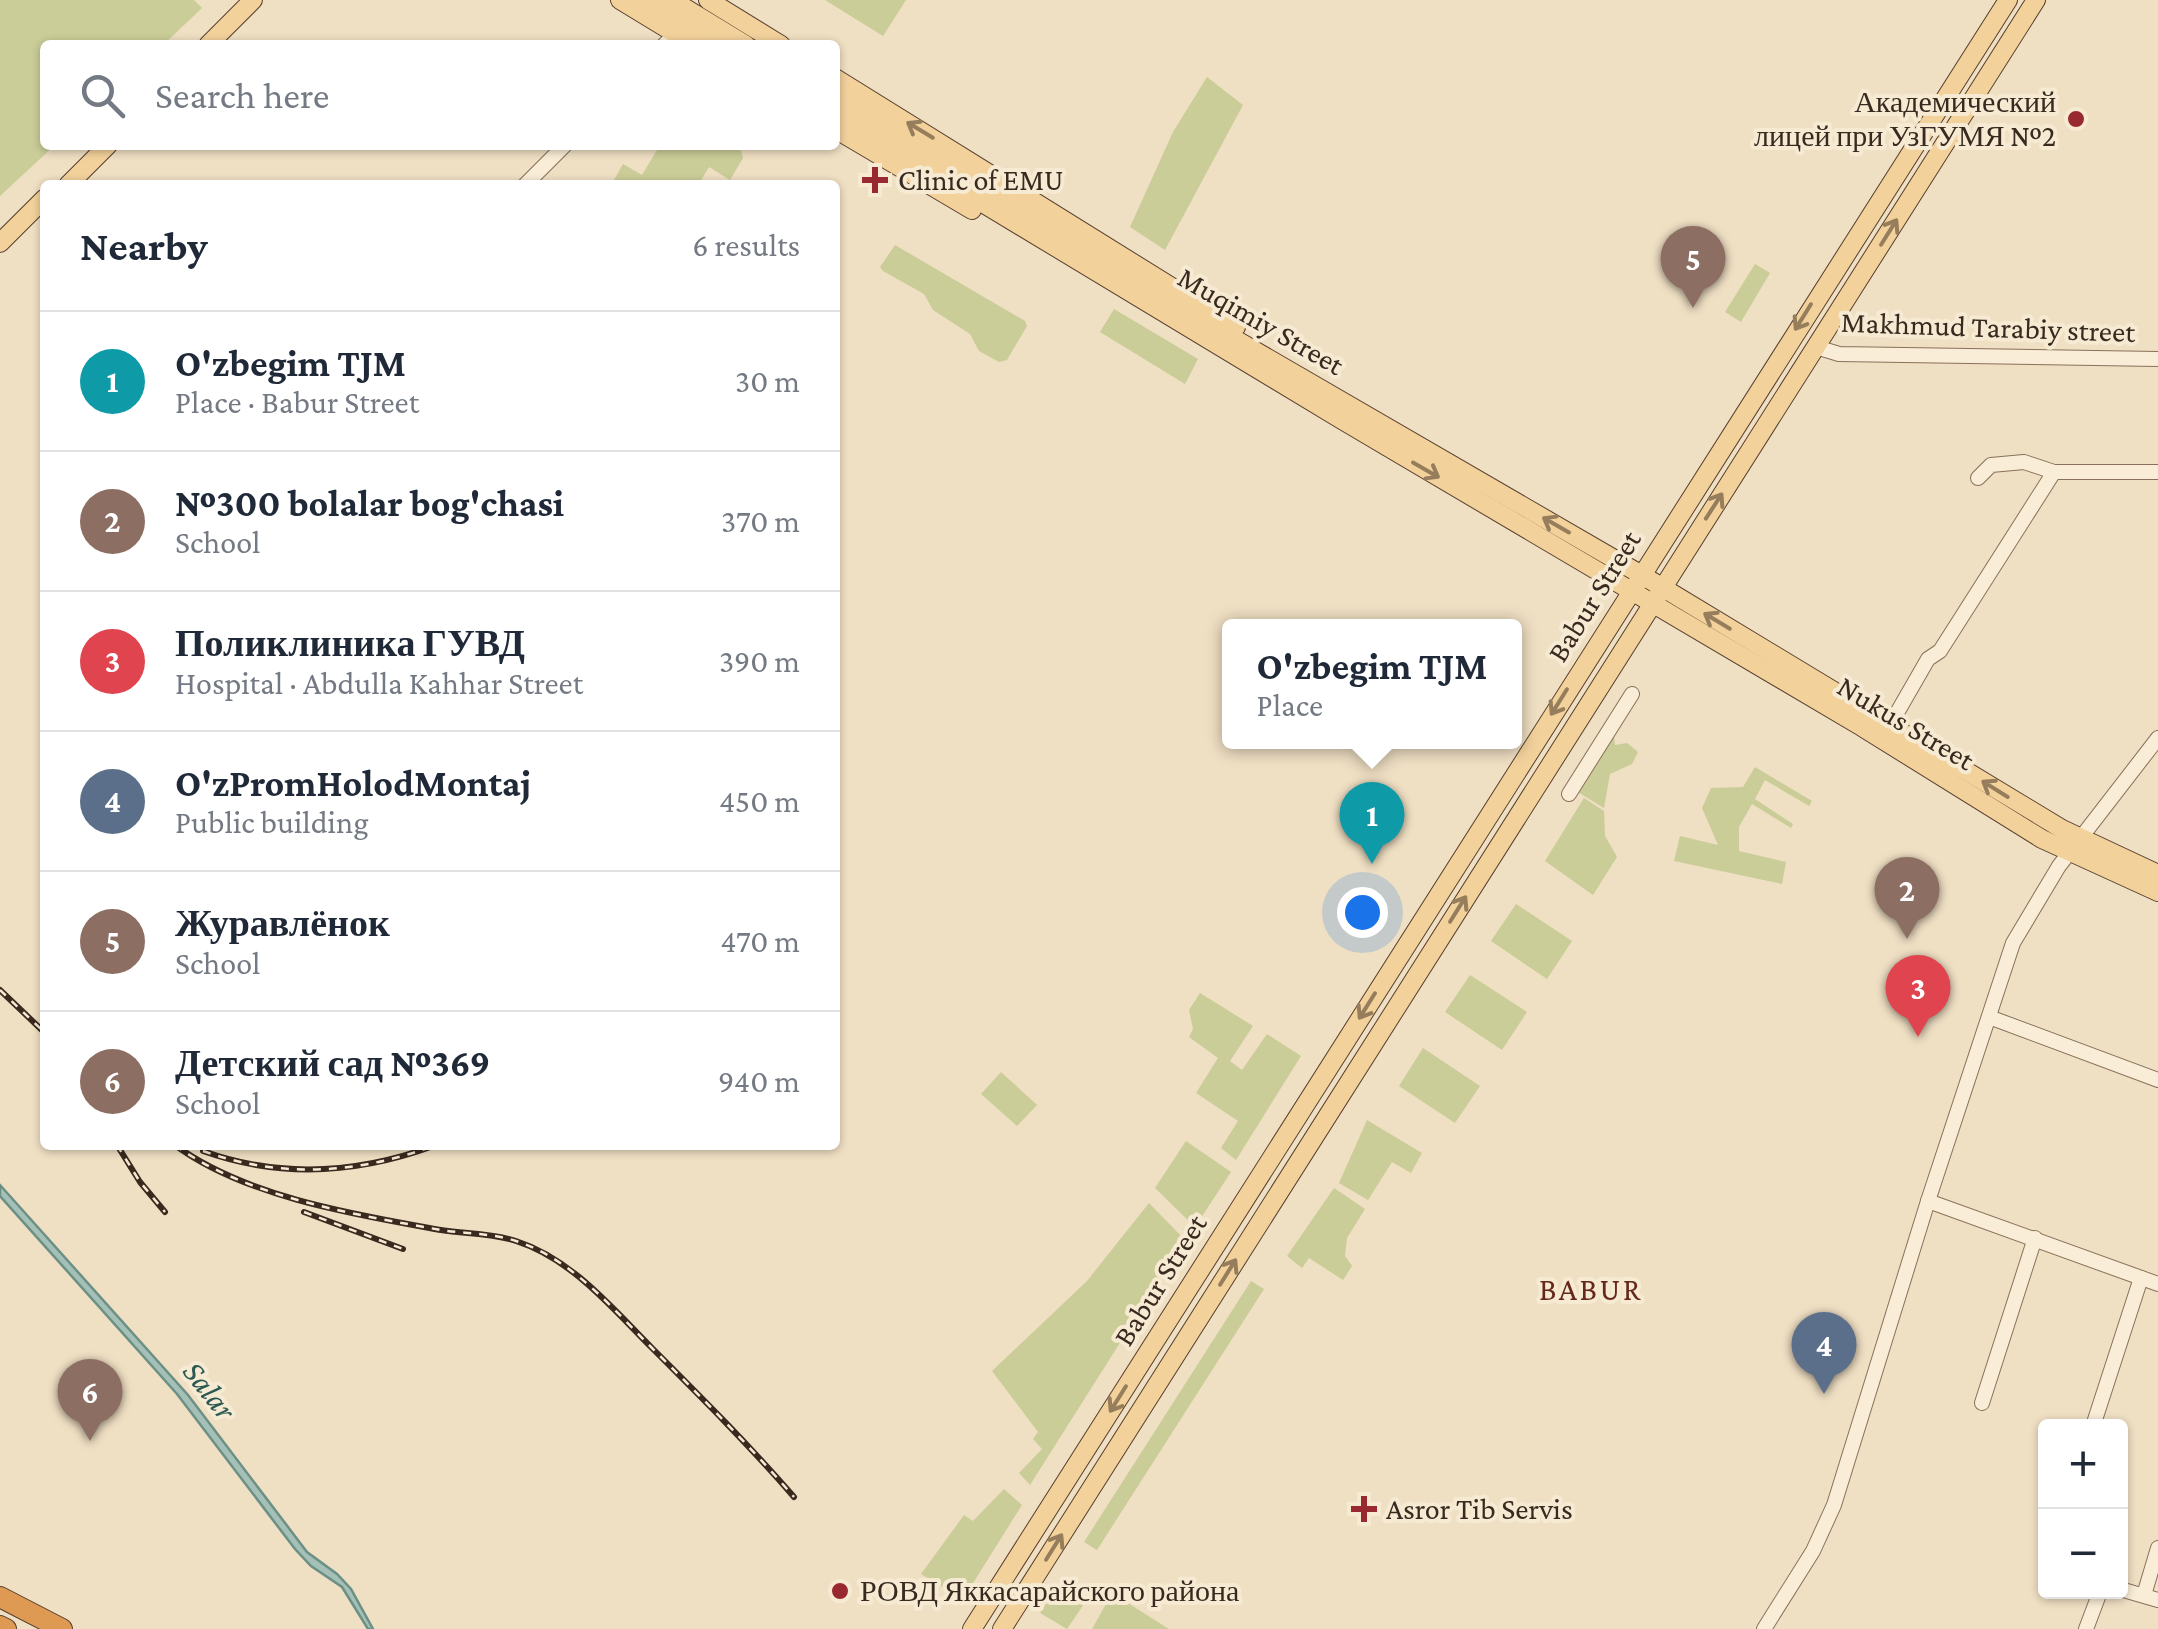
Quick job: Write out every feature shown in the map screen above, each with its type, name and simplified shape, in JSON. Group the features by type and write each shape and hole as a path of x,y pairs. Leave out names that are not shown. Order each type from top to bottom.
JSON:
{"highway":[{"path":"0,1597 62,1629"}],"main road":[{"path":"203,40 242,0"},
{"path":"213,40 254,0"},
{"path":"620,0 642,5 710,40"},
{"path":"672,0 738,40"},
{"path":"708,0 773,40"},
{"name":"Babur Street","path":"972,1629 2008,0"},
{"name":"Babur Street","path":"1002,1629 2036,0"},
{"path":"642,5 670,39"},
{"path":"840,81 1200,302 1345,412"},
{"name":"Muqimiy Street","path":"840,102 906,149"},
{"name":"Muqimiy Street","path":"840,116 906,149 1635,582"},
{"path":"840,132 1178,334 1345,412"},
{"path":"63,180 93,150"},
{"path":"73,180 103,150"},
{"path":"0,243 40,203"},
{"path":"0,254 40,213"},
{"path":"1766,376 1788,390"},
{"name":"Nukus Street","path":"1635,582 2074,846 2158,892"},
{"name":"Nukus Street","path":"1657,595 1890,725 2074,846 2158,874"},
{"path":"1398,956 1414,956 1419,970"}],"street":[{"path":"530,180 560,150"},
{"name":"Makhmud Tarabiy street","path":"1816,346 1839,354 2158,359"},
{"path":"1978,478 1991,465 2024,462 2054,472 2158,472"},
{"path":"1890,725 1928,660 1940,651 2054,472"},
{"path":"1569,794 1632,694"},
{"path":"1770,1628 1834,1505 1928,1201 2018,932 2074,846 2158,738"},
{"path":"1989,1017 2158,1080"},
{"path":"1928,1201 2158,1284"},
{"path":"1982,1403 2035,1238"},
{"path":"2095,1419 2141,1278"},
{"path":"2151,1598 2158,1548"},
{"path":"2086,1629 2097,1599"}],"green space":[{"path":"0,0 194,0 202,8 168,40 40,40 40,150 50,150 0,196"},
{"path":"825,0 906,0 883,36"},
{"path":"1207,77 1243,105 1165,250 1130,227 1173,132"},
{"path":"657,150 739,150 743,158 730,180 709,167 701,180 614,180 623,164 642,175"},
{"path":"895,245 1025,321 1027,326 1007,360 999,362 979,351 970,334 933,310 924,294 883,271 880,267"},
{"path":"1755,264 1770,273 1741,322 1725,312"},
{"path":"1114,309 1198,359 1185,384 1100,332"},
{"path":"1614,735 1615,745 1627,743 1638,752 1632,764 1610,774 1604,808 1576,791"},
{"path":"1755,767 1812,801 1809,806 1765,780 1755,799 1793,824 1791,828 1752,804 1739,827 1739,851 1786,862 1782,884 1674,861 1680,836 1718,845 1702,808 1711,788 1743,787"},
{"path":"1584,798 1604,811 1605,836 1617,857 1593,895 1545,861"},
{"path":"1516,904 1572,941 1547,979 1491,941"},
{"path":"1470,975 1527,1012 1502,1050 1445,1012"},
{"path":"1200,993 1253,1026 1230,1061 1242,1070 1267,1034 1301,1056 1236,1160 1221,1148 1238,1121 1196,1093 1218,1058 1189,1037 1193,1029 1189,1010"},
{"path":"1423,1048 1480,1086 1455,1123 1399,1086"},
{"path":"1001,1072 1037,1105 1017,1126 981,1094"},
{"path":"1367,1120 1422,1153 1411,1173 1392,1162 1368,1200 1339,1183"},
{"path":"1186,1141 1231,1172 1195,1227 1155,1188"},
{"path":"1334,1188 1365,1209 1347,1238 1345,1256 1352,1266 1343,1280 1309,1258 1302,1268 1287,1256"},
{"path":"1149,1203 1185,1240 1030,1485 1019,1473 1042,1449 1033,1439 1038,1432 992,1371 1087,1281"},
{"path":"1251,1281 1264,1289 1097,1550 1084,1542"},
{"path":"1004,1489 1022,1505 963,1599 921,1574 964,1515 973,1521"},
{"path":"1059,1584 1086,1601 1067,1629 1040,1613"},
{"path":"1112,1593 1169,1629 1092,1629"}],"water":[{"name":"Salar","path":"0,1185 188,1395 307,1552 351,1589 373,1629 368,1629 342,1587 311,1566 295,1549 177,1394 0,1196"}],"railway":[{"path":"0,990 40,1028"},
{"path":"120,1150 165,1212"},
{"path":"183,1150 234,1178 303,1201 441,1230 507,1238 536,1249 573,1272 606,1301 794,1497"},
{"path":"203,1151 261,1166 320,1169 378,1162 422,1150"},
{"path":"304,1212 403,1249"}],"place":[{"name":"Академический лицей при УзГУМЯ №2","path":"2076,119"},
{"name":"Clinic of EMU","path":"875,180"},
{"name":"Журавлёнок","path":"1693,308"},
{"name":"O'zbegim TJM","path":"1372,864"},
{"name":"№300 bolalar bog'chasi","path":"1907,939"},
{"name":"Поликлиника ГУВД","path":"1918,1037"},
{"name":"O'zPromHolodMontaj","path":"1824,1394"},
{"name":"Детский сад №369","path":"90,1441"},
{"name":"Asror Tib Servis","path":"1364,1509"},
{"name":"РОВД Яккасарайского района","path":"840,1591"}],"district":[{"name":"BABUR","path":"1591,1289"}]}
